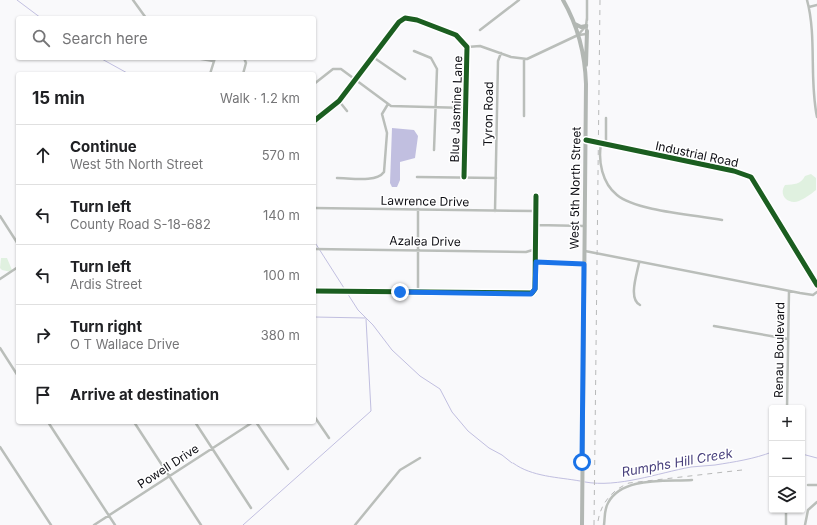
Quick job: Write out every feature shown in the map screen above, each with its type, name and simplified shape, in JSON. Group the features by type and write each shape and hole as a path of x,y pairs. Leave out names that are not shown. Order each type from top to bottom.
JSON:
{"main road":[{"name":"West 5th North Street","path":"563,0 575,24 585,67 586,140 582,525"},
{"path":"575,24 581,28 586,26"},
{"path":"585,67 587,62 588,31"}],"street":[{"path":"133,0 145,16"},
{"path":"480,30 519,0"},
{"path":"467,47 480,46 511,57 524,59 536,56 552,45 578,35 584,35 588,31 587,0"},
{"path":"807,0 812,34 814,101 817,117"},
{"path":"809,7 817,5"},
{"name":"Blue Jasmine Lane","path":"316,119 339,101 399,22 405,17 418,20 456,35 467,47 464,177"},
{"path":"578,35 586,26 587,18"},
{"path":"414,50 432,58 436,65 434,150"},
{"name":"Tyron Road","path":"495,211 498,61 501,53"},
{"path":"373,57 405,79"},
{"path":"524,59 524,116"},
{"path":"204,60 213,62 210,72"},
{"path":"244,72 246,63 245,60"},
{"path":"316,82 333,69 337,68 356,79 388,104 394,106 466,108"},
{"path":"339,101 347,111"},
{"path":"337,178 374,178 381,176 384,172 386,133 382,114 388,104"},
{"path":"606,118 606,144"},
{"name":"Industrial Road","path":"586,140 734,171 751,177 817,285"},
{"path":"601,144 599,156 601,169 616,195 633,203 651,208 722,220"},
{"path":"418,177 496,176"},
{"path":"316,291 527,294 535,291 536,196"},
{"name":"Lawrence Drive","path":"316,208 535,211"},
{"path":"418,209 418,292"},
{"path":"0,216 16,241"},
{"path":"536,225 585,226"},
{"name":"Azalea Drive","path":"316,249 526,252 536,249"},
{"path":"585,251 639,263 789,291 813,295 817,292"},
{"path":"536,262 584,264"},
{"path":"639,263 634,295 636,301 640,305"},
{"path":"0,279 16,268"},
{"name":"Renau Boulevard","path":"787,405 789,291"},
{"path":"714,326 788,339"},
{"path":"0,348 16,373"},
{"path":"316,419 329,438"},
{"path":"49,424 115,525"},
{"path":"135,424 201,525"},
{"path":"196,424 251,508"},
{"name":"Powell Drive","path":"94,525 250,424"},
{"path":"257,424 288,470"},
{"path":"0,447 51,525"},
{"path":"355,525 400,470 420,458"},
{"path":"604,525 605,512 608,502 624,488 642,483 692,480"},
{"path":"808,485 817,485"},
{"path":"805,525 808,510 817,502"},
{"path":"786,513 786,525"}],"green space":[{"path":"811,174 816,178 816,190 808,196 795,202 791,202 783,196 783,189 785,185 797,184 805,176"},
{"path":"1,258 7,258 12,270 11,272 0,268"}],"water":[{"path":"392,128 414,130 418,136 415,158 400,162 400,180 397,187 392,187 390,183"}],"waterway":[{"name":"Rumphs Hill Creek","path":"17,0 38,16"},
{"name":"Rumphs Hill Creek","path":"104,60 125,72"},
{"name":"Rumphs Hill Creek","path":"316,244 358,310 373,325 392,350 420,376 440,389 452,412 468,431 489,448 502,455 512,463"},
{"path":"316,317 365,318"},
{"path":"243,525 371,411 366,319"},
{"name":"Rumphs Hill Creek","path":"585,482 611,483 638,479 691,467 744,460 769,453"},
{"name":"Rumphs Hill Creek","path":"805,455 817,458"},
{"name":"Rumphs Hill Creek","path":"513,463 520,468 537,474 580,481"}],"railway":[{"path":"594,525 600,0"},
{"path":"598,521 599,514 608,498 617,489 629,483 742,470"}],"cycle path":[{"path":"316,119 339,101 399,22 405,18 417,20 456,35 467,47 464,177"},
{"path":"586,140 734,171 751,177 817,285"},
{"path":"316,291 532,293 535,289 536,196"}],"route":[{"path":"400,292 531,294 535,289 536,262 584,264 582,462"}]}
